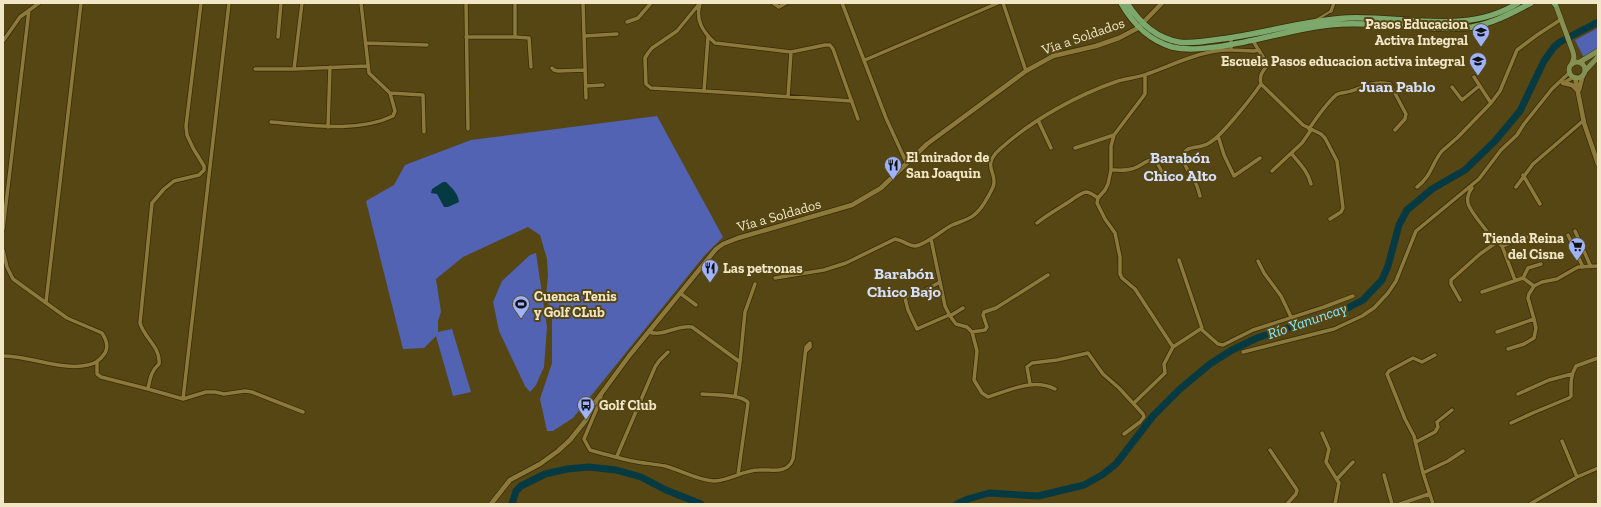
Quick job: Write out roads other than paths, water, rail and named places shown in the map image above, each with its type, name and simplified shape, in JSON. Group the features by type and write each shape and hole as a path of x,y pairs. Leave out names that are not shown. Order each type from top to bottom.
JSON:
{"main road":[{"path":"1121,3 1127,14 1153,39 1173,47 1198,49 1231,47 1253,40 1343,24 1454,29 1472,27 1503,18 1531,3"},
{"path":"1127,3 1140,26 1178,42 1203,42 1347,18 1456,23 1487,17 1508,9 1518,3"},
{"path":"1555,3 1574,57 1570,67 1570,72 1574,77 1579,77 1598,57"},
{"path":"1572,51 1585,67 1584,73"},
{"path":"1572,64 1580,62 1598,52"}],"street":[{"path":"3,41 20,17 39,3"},
{"path":"46,302 81,3"},
{"path":"148,388 151,374 154,368 159,364 159,358 156,350 142,331 140,323 152,203 164,189 174,181 199,176 204,170 204,166 193,148 187,134 186,126 201,3"},
{"path":"183,399 230,3"},
{"path":"278,37 281,3"},
{"path":"294,68 302,3"},
{"path":"271,122 328,127 356,126 393,116 395,111 390,93 370,77 367,66 361,3"},
{"path":"466,3 468,130"},
{"path":"515,3 515,37"},
{"path":"583,3 586,98"},
{"path":"700,3 698,10 699,22 708,37 715,43 791,52 830,45 858,119"},
{"path":"700,3 677,31 652,48 645,58 646,84 651,88 852,101"},
{"path":"773,3 779,7 786,3"},
{"path":"842,3 886,118 907,164"},
{"path":"865,60 998,3"},
{"path":"1003,3 1026,71"},
{"path":"1140,26 1162,3"},
{"path":"1312,23 1331,11 1334,3"},
{"path":"628,22 638,18 650,4"},
{"path":"3,229 29,10"},
{"path":"1417,187 1428,178 1436,158 1442,150 1457,138 1491,103 1500,91 1517,50 1536,35 1560,20"},
{"name":"Vía a Soldados","path":"491,504 510,480 540,464 570,440 586,420 593,405 629,356 713,252 723,244 738,238 852,205 881,188 927,144 1026,71 1053,56 1096,46 1119,38 1140,26"},
{"path":"584,36 617,34"},
{"path":"466,37 529,38 531,67"},
{"path":"704,91 708,37"},
{"path":"1231,38 1231,47"},
{"path":"1253,40 1265,60 1266,66 1260,78 1261,84 1303,125 1321,134 1325,138 1337,161 1343,208 1341,212 1330,219"},
{"path":"366,43 427,45"},
{"path":"775,278 824,270 846,263 895,239 915,246 951,226 970,218 976,213 992,188 993,182 990,162 1000,149 1038,120 1085,94 1119,81 1145,75 1215,51 1231,47 1254,51 1260,50"},
{"path":"788,97 791,52"},
{"path":"255,69 367,66"},
{"path":"328,127 330,67"},
{"path":"552,68 558,71 585,70"},
{"path":"1243,352 1334,329 1362,316 1374,308 1388,293 1396,281 1416,231 1472,186 1489,168 1501,150 1517,135 1546,97 1570,72"},
{"path":"1579,93 1584,73"},
{"path":"1145,75 1145,94 1114,135 1111,146 1111,170 1108,184 1098,198 1097,203 1099,209 1115,233 1120,257 1120,274 1122,278 1135,289 1173,347"},
{"path":"1474,77 1491,103"},
{"path":"1560,84 1574,77 1592,150 1598,164"},
{"path":"1272,171 1302,143 1318,114 1338,94 1351,92 1359,87 1376,83 1391,85 1406,114 1405,119 1395,130"},
{"path":"1200,196 1197,186 1186,166 1183,154 1188,149 1209,143 1218,136 1261,84"},
{"path":"1560,84 1572,85 1579,93"},
{"path":"586,86 603,86"},
{"path":"1452,87 1462,100 1479,86"},
{"path":"390,93 423,95 424,132"},
{"path":"1038,120 1051,148"},
{"path":"1516,187 1523,175 1533,164 1562,141 1584,120"},
{"path":"1075,148 1114,135"},
{"path":"1218,136 1234,176 1260,158"},
{"path":"1592,150 1598,148"},
{"path":"1291,153 1309,175 1310,184"},
{"path":"1111,170 1132,169 1150,160 1154,160 1166,179"},
{"path":"1523,175 1540,204"},
{"path":"1472,186 1469,196 1469,206 1489,235 1502,246 1515,280"},
{"path":"1037,223 1051,211 1086,192 1089,192 1098,198"},
{"path":"1576,231 1592,267"},
{"path":"1568,235 1583,267"},
{"path":"1502,246 1527,237"},
{"path":"931,238 945,306 956,324 967,327 972,332 977,351 974,380 975,384 984,396 988,397 1030,384 1043,384 1056,389"},
{"path":"1460,300 1451,284 1451,280 1480,254 1497,242"},
{"path":"3,250 13,279 70,320 102,333 107,346 105,353 97,361 89,365 74,367 15,356 3,356"},
{"path":"1134,403 1165,373 1164,364 1173,347 1201,329 1203,326 1179,260"},
{"path":"1258,261 1264,273 1281,296 1292,317"},
{"path":"1482,292 1523,278 1528,268 1541,264"},
{"path":"1508,349 1524,344 1534,338 1536,328 1528,298 1534,286 1542,282 1557,279 1573,269 1598,266"},
{"path":"972,332 985,330 987,327 983,315 984,312 996,308 1048,275"},
{"path":"1523,278 1534,286"},
{"path":"940,282 918,294 906,296 905,298 906,304 918,328 963,308"},
{"path":"735,397 745,312 755,284"},
{"path":"680,293 696,305"},
{"path":"1201,329 1218,344 1223,345 1254,330 1353,296"},
{"path":"1497,332 1534,319"},
{"path":"649,332 657,334 687,326 692,327 740,362"},
{"path":"601,395 600,401 584,439 590,450 633,461 665,466 698,478 710,480 720,480 758,470 783,470 791,465 806,351"},
{"path":"617,456 655,367 668,352"},
{"path":"1030,384 1029,365 1088,353 1103,374 1120,388 1144,416 1140,422 1124,434"},
{"path":"1433,504 1423,473 1416,442 1405,419 1388,376 1388,372 1413,358 1422,362 1435,355"},
{"path":"1511,423 1569,398 1571,396 1570,387 1572,374 1576,366 1598,358"},
{"path":"97,361 97,374 100,377 148,388 183,399 206,392 224,394 245,391 252,392 303,412"},
{"path":"1518,394 1549,380 1572,374"},
{"path":"702,394 746,399 748,404 738,475"},
{"path":"1416,442 1435,432 1438,427 1437,422 1452,410"},
{"path":"1322,432 1329,449 1326,462 1337,479 1340,487 1335,504"},
{"path":"1562,441 1577,477"},
{"path":"1270,450 1297,490 1296,494 1287,504"},
{"path":"1423,473 1448,461 1464,451"},
{"path":"1337,479 1353,462"},
{"path":"1530,504 1577,477 1598,468"},
{"path":"1384,475 1392,504"},
{"path":"1400,504 1429,494"}],"waterway":[{"name":"Río Yanuncay","path":"957,504 989,493 1038,496 1084,485 1102,475 1116,464 1153,416 1180,389 1210,364 1232,350 1257,338 1344,310 1363,300 1382,280 1388,266 1399,225 1407,210 1432,189 1465,170 1495,141 1520,111 1544,61 1554,47 1560,42 1598,22"},
{"name":"Río Yanuncay","path":"512,504 516,491 521,486 545,474 567,469 589,467 616,470 641,477 666,490 701,504"}],"place":[{"name":"Pasos Educacion Activa Integral","path":"1481,47"},
{"name":"Escuela Pasos educacion activa integral","path":"1478,76"},
{"name":"El mirador de San Joaquin","path":"893,180"},
{"name":"Tienda Reina del Cisne","path":"1577,261"},
{"name":"Las petronas","path":"710,283"},
{"name":"Cuenca Tenis y Golf CLub","path":"521,319"},
{"name":"Golf Club","path":"586,420"}],"district":[{"name":"Juan Pablo","path":"1397,86"},
{"name":"Barabón Chico Alto","path":"1180,166"},
{"name":"Barabón Chico Bajo","path":"904,282"}]}
